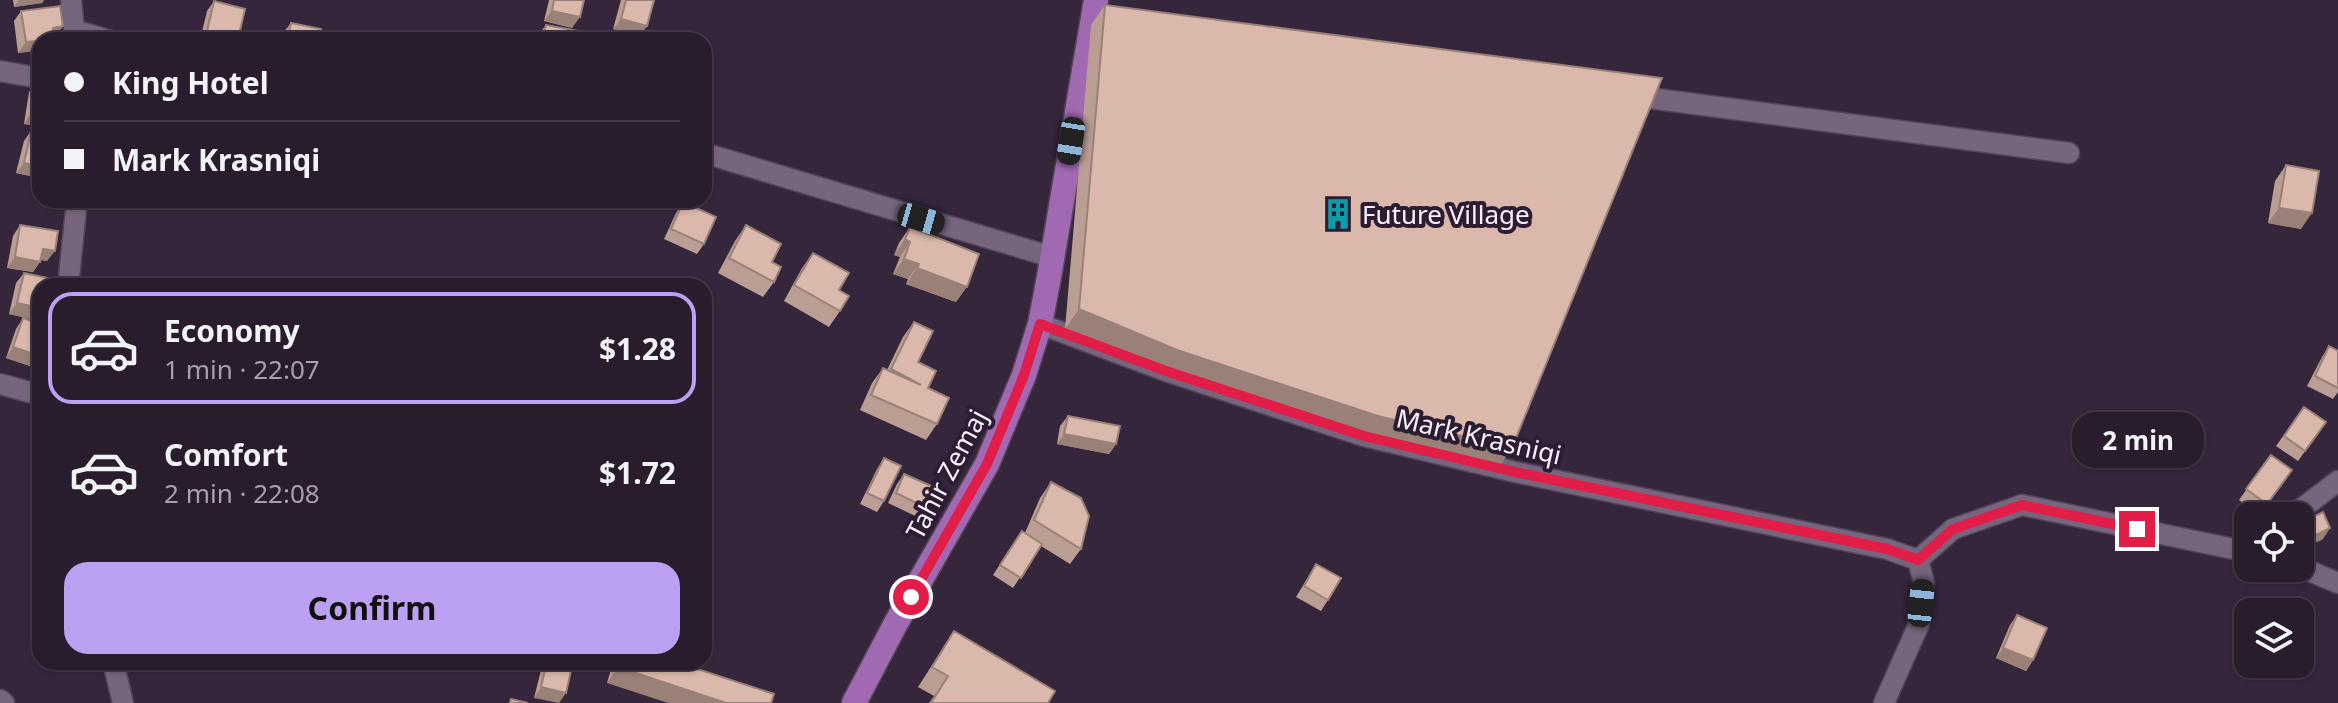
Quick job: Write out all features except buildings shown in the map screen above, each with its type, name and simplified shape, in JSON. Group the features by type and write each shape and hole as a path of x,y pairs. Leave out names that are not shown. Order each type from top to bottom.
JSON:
{"main road":[{"name":"Tahir Zemaj","path":"854,703 987,464 1024,375 1040,324 1098,26 1096,0"}],"street":[{"path":"71,0 75,32"},
{"path":"0,71 32,77"},
{"path":"1602,92 2069,153"},
{"path":"712,155 1052,257"},
{"path":"69,278 76,208"},
{"name":"Mark Krasniqi","path":"1040,324 1163,370 1364,436 1515,472 1887,549 1918,560"},
{"path":"0,384 32,393"},
{"path":"2310,502 2338,481"},
{"path":"1884,703 1919,624 1924,583 1918,560 1953,529 2022,505 2234,549"},
{"path":"2223,547 2234,543"},
{"path":"2314,573 2338,583"},
{"path":"115,670 123,703"}],"place":[{"name":"Future Village","path":"1338,214"}],"route":[{"path":"911,597 987,464 1024,375 1040,324 1163,370 1364,436 1515,472 1887,549 1918,560 1953,529 2022,505 2137,529"}]}
